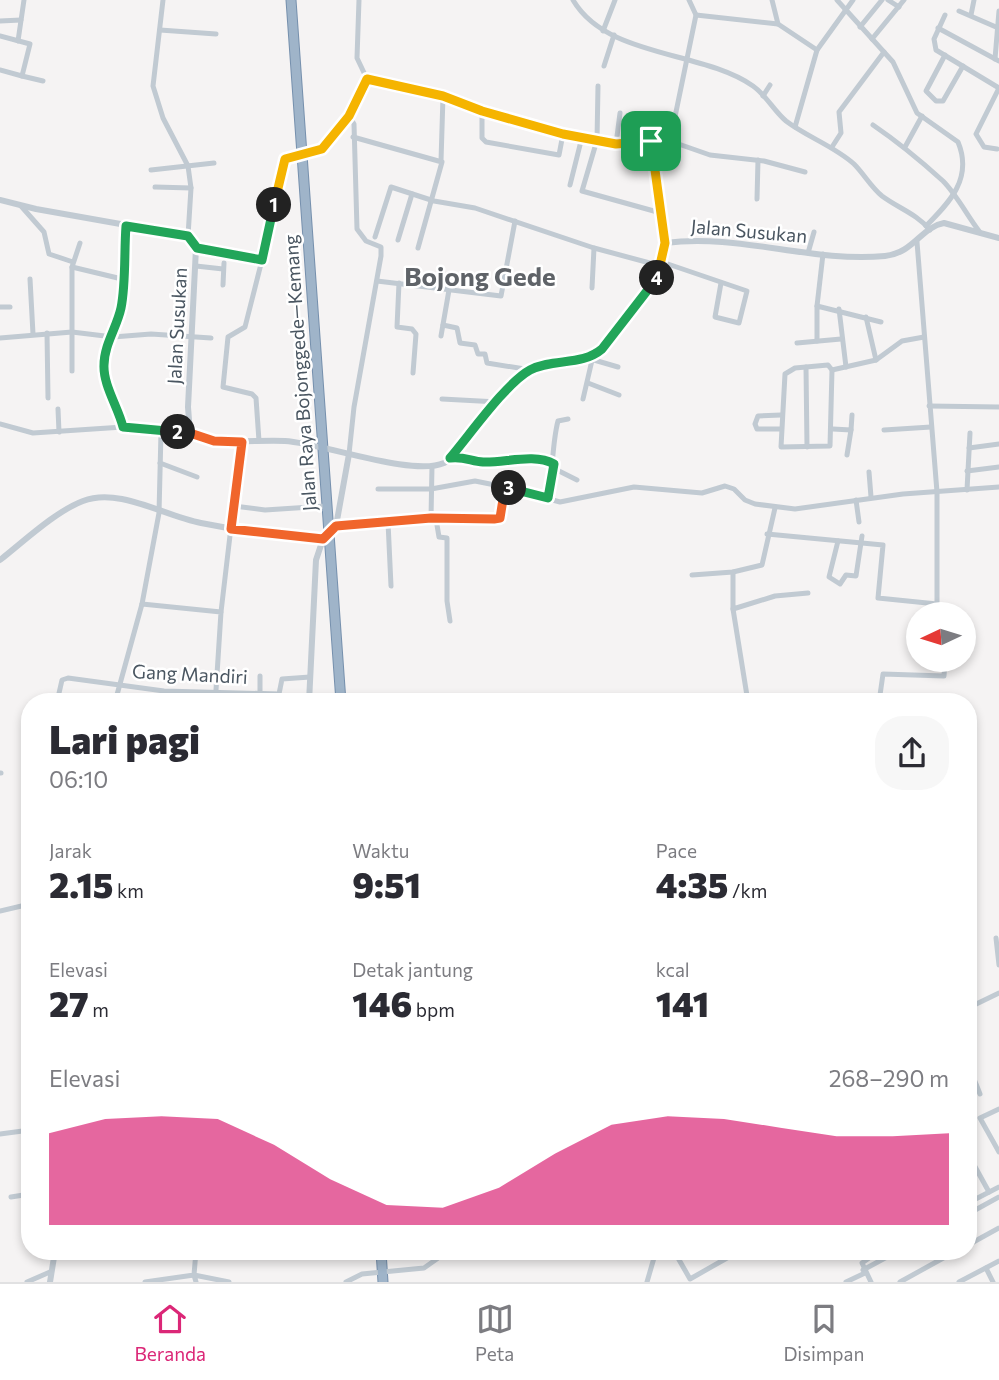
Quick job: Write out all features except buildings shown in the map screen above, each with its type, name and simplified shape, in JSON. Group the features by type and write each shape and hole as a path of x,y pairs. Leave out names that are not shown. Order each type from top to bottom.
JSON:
{"highway":[{"name":"Jalan Raya Bojonggede—Kemang","path":"290,0 304,156 327,506 326,537 340,693"},
{"path":"382,1260 383,1278"}],"street":[{"path":"18,41 24,0"},
{"path":"0,200 188,236 191,188 188,166 163,118 153,86 163,0"},
{"path":"359,0 357,58 367,79"},
{"path":"573,0 582,15 603,31 687,61 724,71 754,86 795,127 854,164 879,194 928,228"},
{"path":"603,31 615,0"},
{"path":"670,141 696,15 689,0"},
{"path":"772,0 778,24"},
{"path":"837,0 893,62 917,113 958,142 963,173 954,198 928,228"},
{"path":"795,127 817,50 853,0"},
{"path":"860,27 882,0"},
{"path":"888,0 898,7"},
{"path":"872,39 904,0"},
{"path":"971,15 974,0"},
{"path":"959,11 996,27"},
{"path":"997,60 996,27 999,11"},
{"path":"696,15 778,24 817,50"},
{"path":"945,15 933,44 945,55 999,88 976,134 984,147 997,149"},
{"path":"0,21 21,20"},
{"path":"938,27 997,60"},
{"path":"160,30 216,34"},
{"path":"604,65 614,35"},
{"path":"0,36 30,44 22,76"},
{"path":"831,148 841,133 839,112 884,52"},
{"path":"945,55 926,91 936,101 943,101 963,66"},
{"path":"0,70 43,82"},
{"path":"367,79 443,96 482,111 563,134 616,144 670,141 710,155 758,160 805,172"},
{"path":"259,441 256,398 252,394 223,387 228,337 245,327 262,260 281,164 288,157 304,156 322,149 349,116 367,79"},
{"path":"764,96 770,85"},
{"path":"598,86 597,140 581,186 583,192 661,213"},
{"path":"418,248 433,201 441,161 443,96"},
{"path":"482,111 482,138 486,142 559,155 563,134"},
{"path":"616,144 620,113"},
{"path":"309,693 314,576 326,537 336,526 381,247 366,242 357,229 354,124 349,116"},
{"path":"643,142 647,116"},
{"path":"905,147 922,116"},
{"path":"873,125 905,147 944,182 979,230"},
{"path":"353,137 441,161"},
{"path":"570,186 582,137"},
{"path":"651,141 665,243"},
{"path":"757,199 758,160"},
{"path":"151,170 214,163"},
{"path":"155,187 191,188"},
{"path":"375,237 391,187 433,201 475,208 594,248 702,274 721,284 747,290 739,323 715,317 721,284"},
{"path":"398,240 412,194"},
{"path":"21,206 44,232 49,254 122,279"},
{"path":"377,281 501,296 515,221"},
{"path":"928,228 944,222 999,238"},
{"path":"123,427 104,373 106,350 113,337 122,305 126,226"},
{"name":"Jalan Susukan","path":"593,358 646,293 662,264 665,243 728,241 808,253 894,255 917,242 928,228"},
{"path":"808,253 814,232"},
{"name":"Jalan Susukan","path":"188,236 197,248 188,407 190,433"},
{"path":"917,242 937,492 937,602"},
{"path":"72,371 72,264 80,243"},
{"path":"197,248 262,260"},
{"path":"592,288 594,248"},
{"path":"817,341 817,306 823,254"},
{"path":"196,266 224,266 223,285"},
{"path":"30,279 33,334"},
{"path":"399,283 397,327 412,329 416,334 412,373"},
{"path":"441,336 449,290"},
{"path":"817,306 839,309 881,322"},
{"path":"0,307 10,307"},
{"path":"839,309 846,367"},
{"path":"866,317 876,360"},
{"path":"443,325 457,328 460,343 475,345 478,354 485,354 486,363 531,370 593,358 618,368"},
{"path":"0,338 72,332 113,337 211,338"},
{"path":"47,333 48,398"},
{"path":"832,370 876,360 899,342 924,337"},
{"path":"797,343 841,339"},
{"path":"583,399 593,358"},
{"path":"828,365 832,370 832,429 828,448 782,447 781,415 785,374 789,369 828,365"},
{"path":"806,367 807,447"},
{"path":"450,458 498,402 531,370"},
{"path":"587,383 619,395"},
{"path":"442,399 498,402"},
{"path":"929,406 999,407"},
{"path":"58,409 59,432"},
{"path":"781,415 758,416 755,424 757,429 781,429"},
{"path":"847,455 852,415"},
{"path":"548,498 558,421 568,419"},
{"path":"0,424 33,433 123,427 190,433 214,441 297,442 349,454 432,466 450,458 466,457 483,462 544,460 577,480"},
{"path":"884,430 931,427"},
{"path":"832,429 851,430"},
{"path":"118,693 142,604 159,513 161,432"},
{"path":"967,490 970,433"},
{"path":"216,690 221,612 242,442"},
{"path":"969,448 999,444"},
{"path":"160,463 197,477"},
{"path":"432,466 434,519 438,536 447,538 447,601 450,621"},
{"path":"967,471 999,467"},
{"path":"869,472 871,497"},
{"path":"378,489 431,489 475,481 560,502 634,487 702,493 725,486 734,489 744,500 775,508 818,507 871,497 999,487"},
{"path":"336,526 434,519 500,518 505,487"},
{"path":"0,559 82,501 109,497 122,498 159,513 231,529 326,537"},
{"path":"856,500 859,522"},
{"path":"234,506 265,510 327,506"},
{"path":"692,575 733,572 763,564 767,534 775,508"},
{"path":"388,522 391,586"},
{"path":"767,534 838,541 861,539 885,546 879,599 914,602"},
{"path":"838,541 830,578 840,584 846,575 856,576 861,539"},
{"path":"733,572 733,609 747,693"},
{"path":"733,609 775,596 808,593"},
{"path":"142,604 221,612"},
{"path":"880,693 883,674 944,676 944,672"},
{"path":"260,676 260,693"},
{"path":"279,693 282,679 310,677"},
{"name":"Gang Mandiri","path":"60,693 64,678 164,691 216,690 232,693"},
{"path":"0,911 21,906"},
{"path":"996,938 999,965"},
{"path":"977,1004 999,993"},
{"path":"977,1086 980,1094"},
{"path":"999,1109 980,1118 999,1152"},
{"path":"0,1134 21,1131"},
{"path":"977,1170 989,1192"},
{"path":"977,1198 999,1187"},
{"path":"11,1197 21,1195"},
{"path":"977,1209 999,1197"},
{"path":"977,1240 999,1228"},
{"path":"50,1282 53,1260"},
{"path":"195,1279 196,1260"},
{"path":"346,1282 354,1276 383,1278 424,1268 435,1260"},
{"path":"647,1282 653,1260"},
{"path":"678,1260 688,1279 724,1260"},
{"path":"864,1260 864,1272 871,1282"},
{"path":"846,1282 883,1260"},
{"path":"901,1282 940,1260"},
{"path":"961,1282 999,1261"},
{"path":"986,1268 993,1282"},
{"path":"27,1282 50,1272"},
{"path":"145,1282 195,1279 229,1282"}],"district":[{"name":"Bojong Gede","path":"480,277"}],"route":[{"path":"367,79 443,96 482,111 563,134 616,144 651,141 665,243 661,266 653,285 602,349 593,356 539,367 522,376 450,458 466,457 483,462 550,462 554,464 548,498 505,487 500,518 431,518 336,526 323,539 231,529 242,442 214,441 190,433 123,427 103,364 122,305 126,226 188,236 193,239 197,248 262,260 281,164 288,157 304,156 322,149 349,116 367,79"}]}
